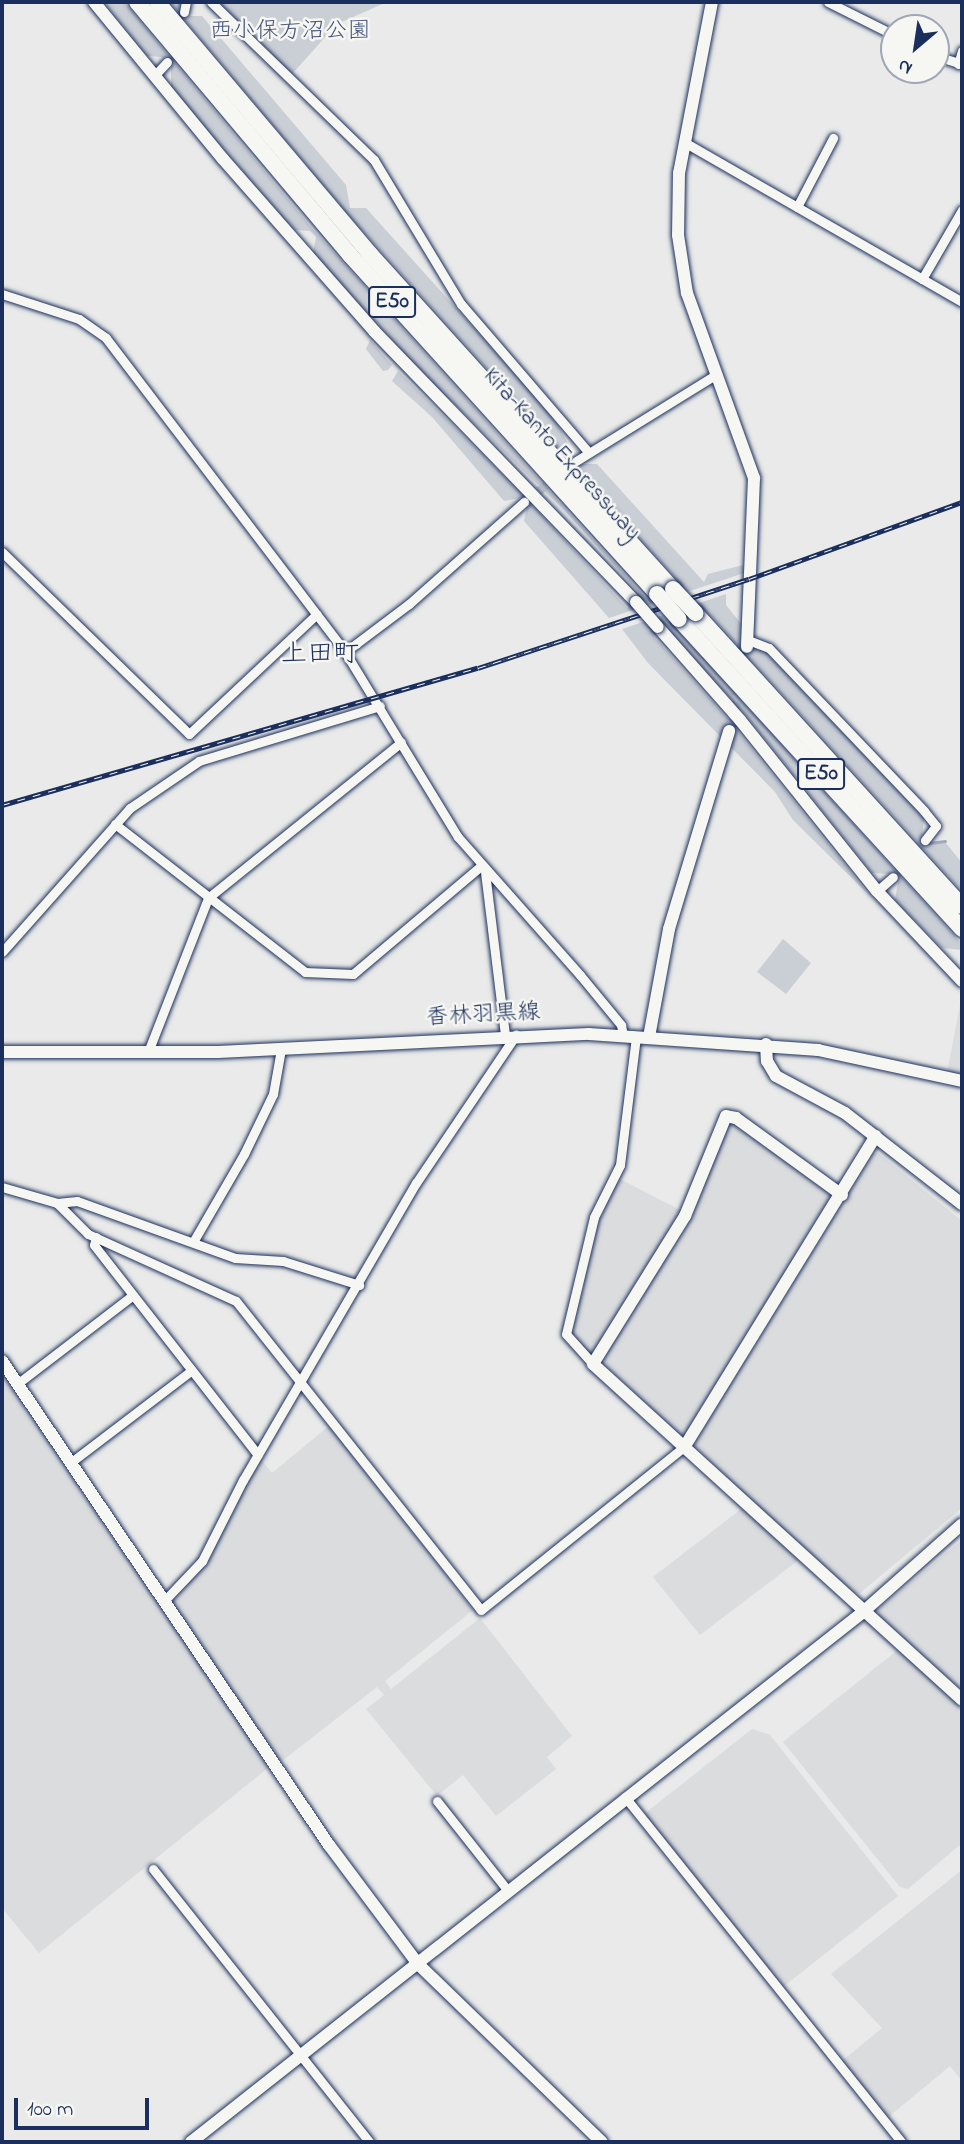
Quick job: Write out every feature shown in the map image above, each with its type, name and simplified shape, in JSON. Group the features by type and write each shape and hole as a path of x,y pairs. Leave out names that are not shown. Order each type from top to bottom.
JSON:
{"highway":[{"name":"Kita-Kanto Expressway","path":"137,2 350,255 665,592 695,613 962,906"},
{"name":"Kita-Kanto Expressway","path":"157,2 397,284 665,592 679,619 962,929"}],"street":[{"path":"94,2 154,76 408,368 636,602 740,720 877,891 962,981"},
{"path":"184,12 186,2"},
{"path":"211,2 374,160 461,304 590,453"},
{"path":"712,2 684,142 677,194 680,258 754,478 748,644 769,648 924,811 936,826 925,840"},
{"path":"828,2 880,28"},
{"path":"960,64 962,51"},
{"path":"154,76 167,62"},
{"path":"797,207 833,138"},
{"path":"684,142 962,302"},
{"path":"922,279 962,210"},
{"path":"2,294 79,319 102,333 345,652 380,706 447,822 483,869 580,975 621,1025 636,1036"},
{"path":"576,460 717,374"},
{"path":"345,652 409,604 524,502"},
{"path":"2,552 189,734 317,614"},
{"path":"2,952 115,824 208,755 380,706"},
{"path":"729,731 636,1036 620,1165 594,1217 566,1334 593,1364 962,1700"},
{"path":"148,1052 208,898 401,742"},
{"path":"115,824 304,972 353,974 483,869"},
{"path":"163,1602 202,1561 258,1455 359,1285 416,1182 511,1035 483,869"},
{"path":"877,891 893,877"},
{"name":"香林羽黒線","path":"2,1052 281,1049 511,1035 636,1036 766,1044 863,1057 962,1081"},
{"path":"766,1044 767,1061 776,1076 876,1136 962,1204"},
{"path":"193,1242 273,1094 281,1049"},
{"path":"593,1364 685,1216 726,1116 736,1118 842,1195"},
{"path":"58,1203 96,1237 231,1296 481,1610 685,1446 876,1136"},
{"path":"2,1187 58,1203 77,1201 235,1258 283,1261 359,1285"},
{"path":"96,1237 94,1245 258,1455"},
{"path":"17,1384 133,1295"},
{"path":"2,1361 329,1845 418,1964 602,2142"},
{"path":"70,1463 192,1370"},
{"path":"191,2142 625,1797 863,1612 962,1524"},
{"path":"625,1797 901,2142"},
{"path":"437,1801 508,1891"},
{"path":"153,1869 369,2142"}],"shaded area":[{"path":"962,995 962,1077 947,1073"},
{"path":"732,1124 829,1193 831,1200 686,1435 679,1434 605,1365 604,1357 692,1218 726,1126"},
{"path":"878,1153 962,1221 962,1508 860,1593 853,1593 740,1491 696,1447 696,1441 873,1154"},
{"path":"618,1178 684,1212 592,1357 571,1338 594,1233"},
{"path":"2,1372 269,1767 39,1953 2,1908"},
{"path":"330,1425 473,1610 385,1681 391,1689 480,1618 572,1736 547,1757 556,1769 496,1816 463,1775 437,1796 366,1709 384,1695 377,1687 282,1761 275,1759 168,1602 205,1563 259,1457 272,1473"},
{"path":"745,1506 800,1559 700,1635 653,1577"},
{"path":"962,1540 962,1690 878,1615 878,1609"},
{"path":"900,1648 962,1704 962,1843 908,1889 900,1887 783,1742"},
{"path":"752,1729 770,1735 898,1896 783,1987 644,1814"},
{"path":"962,1870 962,2081 950,2066 886,2119 842,2061 882,2028 831,1974"}],"green space":[{"path":"104,2 124,2 311,227 645,597 650,600 684,587 345,211 170,2 182,2 180,9 189,16 202,16 346,185 350,208 366,208 553,416 579,464 597,464 704,582 708,574 743,565 744,573 609,618 524,521 527,505 520,498 504,501 432,417 392,381 398,371 523,495 627,608 642,602 642,596 562,508 422,373 313,253 316,237 310,231 295,230 284,219 171,88 171,66 162,57 147,56"},
{"name":"西小保方沼公園","path":"215,2 387,2 337,24 292,74"},
{"path":"370,340 392,365 388,370 383,371 366,349"},
{"path":"726,594 726,605 743,626 743,644 765,651 924,818 922,836 930,844 945,842 962,863 962,891 713,618 702,608 669,620 962,944 962,950 942,948 895,900 898,882 890,874 872,873 746,715 661,623 647,629 726,717 870,896 793,820 775,792 648,663 622,629"},
{"path":"783,939 811,963 786,994 757,972"}],"waterway":[{"path":"929,843 945,841"}],"tunnel":[{"path":"528,499 556,477"},
{"path":"729,731 747,647"}],"railway":[{"path":"2,805 478,668 749,579 962,502"}],"district":[{"name":"上田町","path":"320,656"}]}
